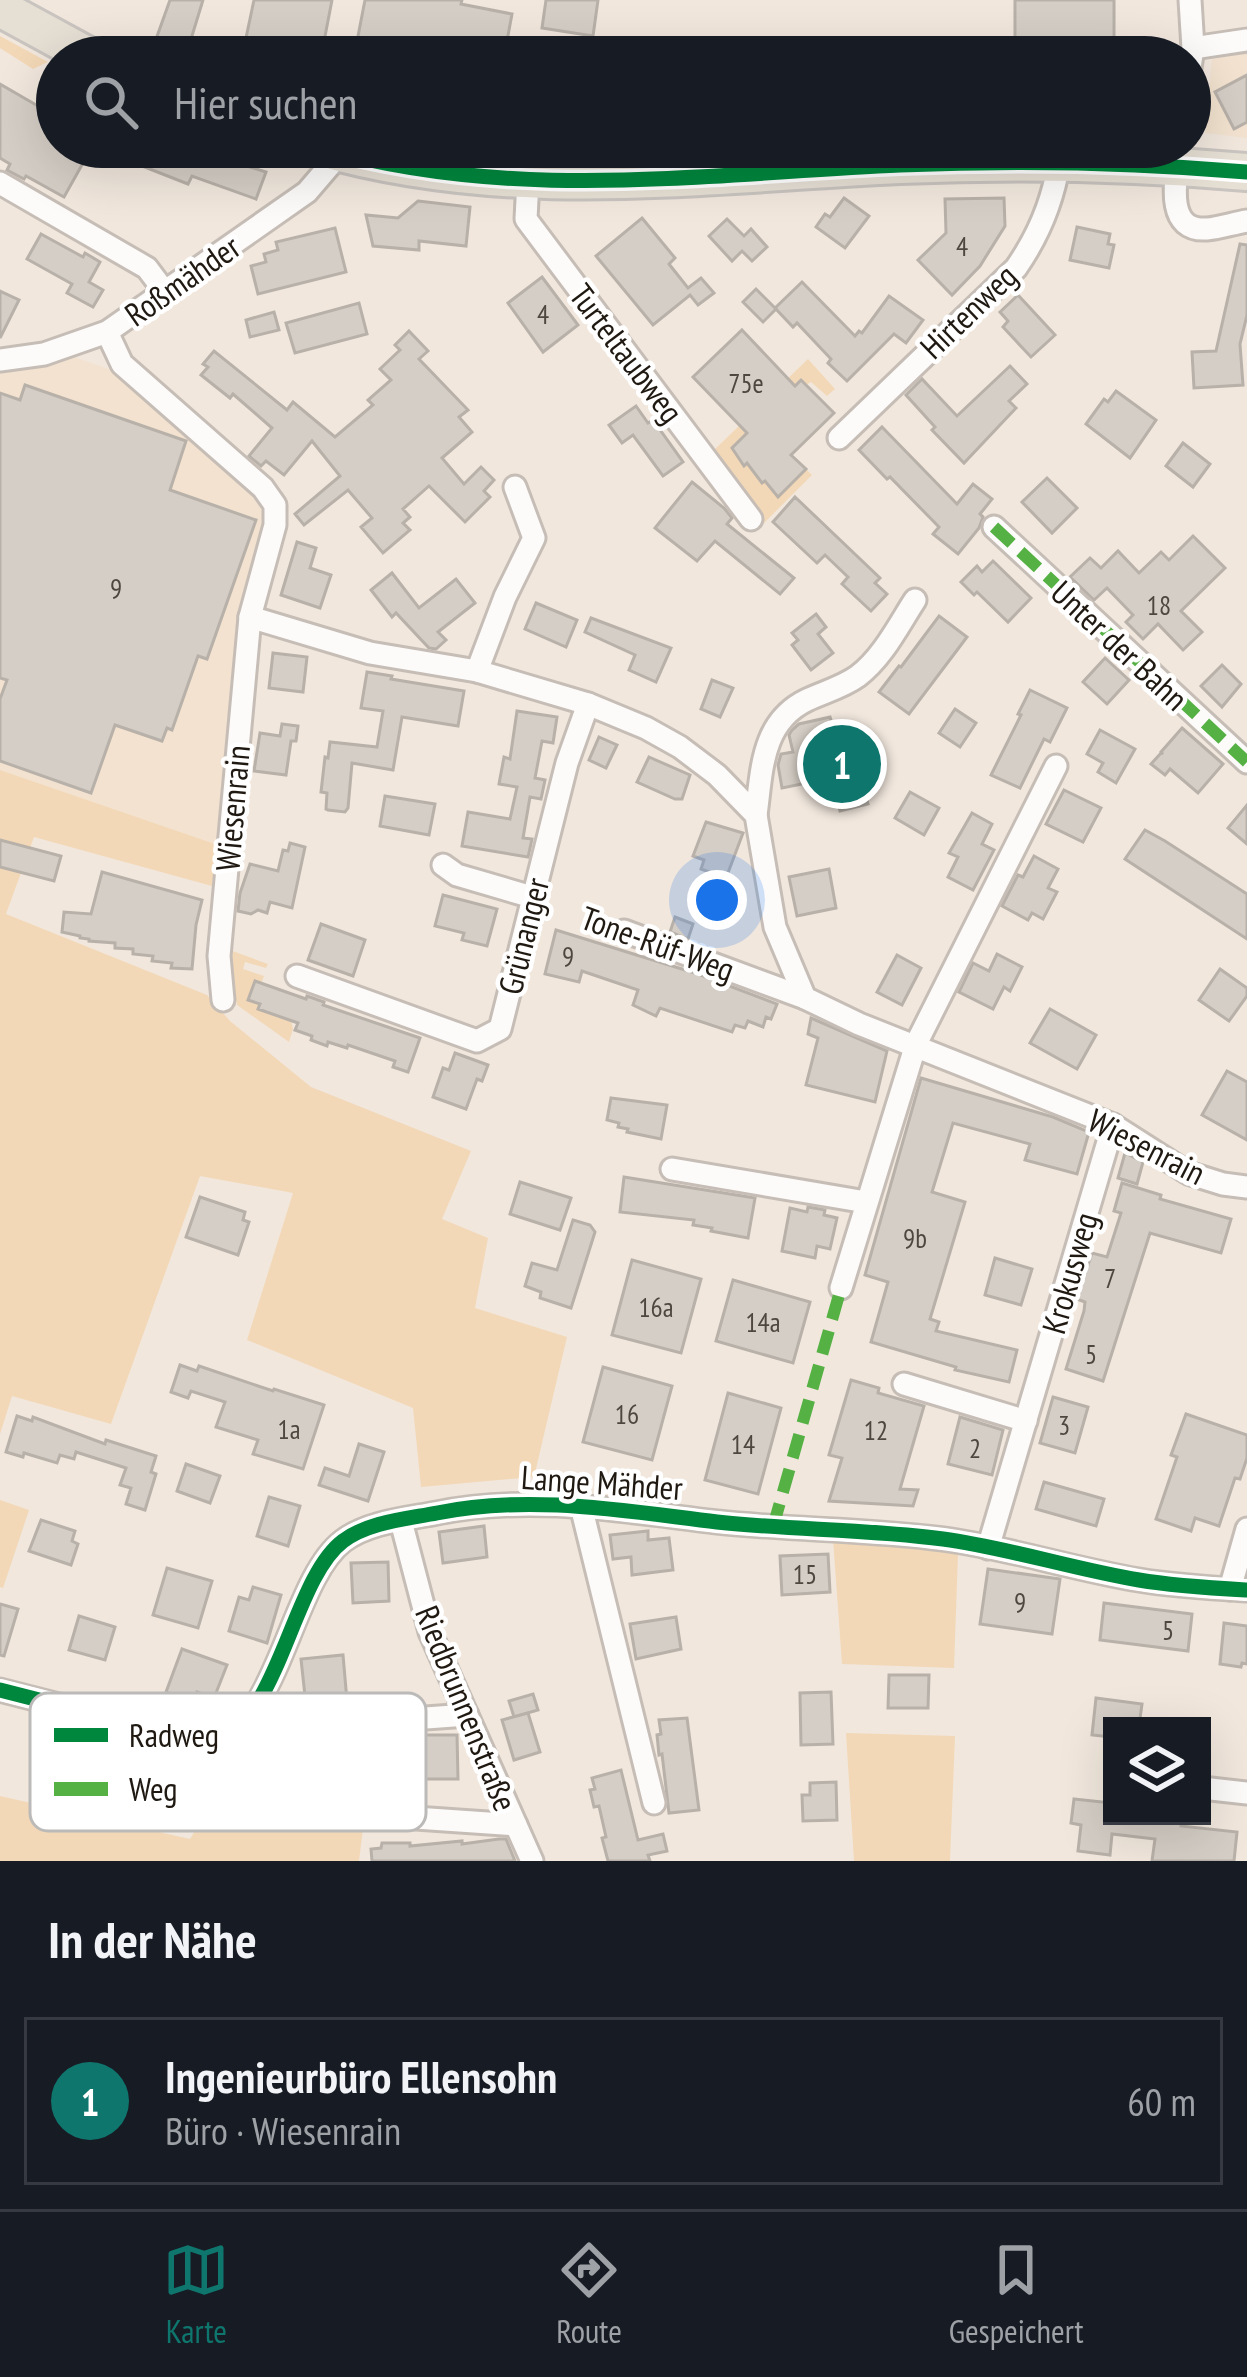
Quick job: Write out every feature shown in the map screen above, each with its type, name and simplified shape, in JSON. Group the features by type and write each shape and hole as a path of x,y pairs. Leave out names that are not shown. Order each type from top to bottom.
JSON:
{"main road":[{"path":"0,8 51,36"},
{"path":"1211,164 1247,172"},
{"path":"410,168 579,182 852,168"}],"street":[{"path":"1190,0 1191,36"},
{"path":"1211,52 1247,40"},
{"name":"Roßmähder","path":"0,360 44,355 107,332 308,192 328,168"},
{"name":"Hirtenweg","path":"839,437 1016,268 1048,208 1057,168"},
{"path":"1178,168 1175,204 1188,224 1205,229 1247,221"},
{"name":"Turteltaubweg","path":"528,180 526,219 751,518"},
{"path":"0,183 147,268 165,292"},
{"name":"Wiesenrain","path":"107,332 122,364 262,488 275,505 275,525 250,617 219,956 223,1000"},
{"path":"477,671 534,538 515,487"},
{"name":"Unter der Bahn","path":"994,527 1247,762"},
{"path":"805,998 775,927 756,815 765,752 779,720 801,703 851,681 874,662 915,600"},
{"path":"250,617 370,653 477,671 588,704 680,747 717,775 756,815"},
{"name":"Grünanger","path":"297,976 477,1040 500,1029 567,763 588,704"},
{"path":"841,1288 916,1044 1056,766"},
{"path":"443,865 457,875 532,897"},
{"name":"Tone-Rüf-Weg","path":"624,931 805,998"},
{"name":"Wiesenrain","path":"805,998 1114,1125 1188,1173 1247,1187"},
{"name":"Krokusweg","path":"988,1548 1114,1125"},
{"path":"672,1169 866,1202"},
{"path":"904,1384 1026,1421"},
{"name":"Lange Mähder","path":"262,1693 309,1591 337,1545 381,1524 500,1505 545,1503 752,1526 948,1539 1143,1581 1238,1590"},
{"name":"Lange Mähder","path":"581,1506 654,1804"},
{"name":"Riedbrunnenstraße","path":"401,1521 430,1632 532,1861"},
{"path":"1238,1590 1247,1529"},
{"path":"0,1690 30,1697"},
{"path":"426,1718 466,1715"},
{"path":"1211,1789 1247,1793"},
{"name":"Riedbrunnenstraße","path":"426,1819 516,1825"}],"shaded area":[{"path":"0,36 36,56 36,68 33,69 0,48"},
{"path":"1247,51 1247,138 1211,134 1212,59"},
{"path":"68,355 117,372 267,508 242,615 218,845 0,770 0,367"},
{"path":"808,359 835,389 827,396 801,380 732,448 778,497 806,469 812,475 763,524 710,454"},
{"path":"0,770 218,845 212,886 34,837 6,914 207,995 230,1021 311,1087 471,1151 442,1219 488,1238 475,1308 567,1337 534,1477 421,1487 413,1408 247,1340 293,1193 200,1176 111,1424 12,1396 0,1434"},
{"path":"227,949 268,964 266,968 245,962 243,969 264,976 261,984 255,982 249,1000 260,1004 259,1009 291,1020 289,1042 237,1005"},
{"path":"0,1500 29,1510 3,1588 0,1587"},
{"path":"833,1539 898,1541 958,1554 954,1668 842,1664"},
{"path":"846,1733 955,1736 950,1861 854,1861"},
{"path":"0,1796 30,1803 30,1831 155,1831 190,1839 195,1831 363,1831 359,1861 0,1861"}],"building":[{"path":"170,0 203,0 192,36 157,36"},
{"path":"254,0 332,0 325,36 246,36"},
{"path":"365,0 462,0 461,4 512,14 508,36 358,36"},
{"path":"546,0 598,0 593,36 542,28"},
{"path":"1015,0 1114,0 1114,36 1015,36"},
{"path":"1247,75 1247,122 1234,129 1215,92"},
{"path":"0,84 36,105 36,168 80,168 64,197 7,170 10,164 0,158"},
{"path":"147,168 266,172 256,199 192,176 188,184"},
{"path":"844,198 869,216 845,248 816,227"},
{"path":"1004,198 1005,226 980,266 952,295 918,260 946,233 945,199"},
{"path":"418,201 470,207 466,246 419,241 419,250 373,246 366,215 398,218"},
{"path":"642,218 675,258 669,264 688,288 701,278 714,293 698,305 690,295 653,325 596,256"},
{"path":"727,219 744,236 751,229 767,247 752,261 742,251 732,261 709,236"},
{"path":"1077,227 1110,234 1108,244 1114,245 1109,268 1070,260"},
{"path":"335,228 346,272 258,294 251,266 266,262 264,254 278,250 276,242"},
{"path":"41,234 100,262 89,282 103,290 93,307 67,293 72,284 27,259"},
{"path":"1240,244 1247,245 1247,315 1240,344 1243,385 1194,388 1192,352 1216,351"},
{"path":"542,277 578,325 543,352 508,303"},
{"path":"802,282 855,336 889,296 923,320 906,343 894,334 847,381 797,323 793,327 775,308"},
{"path":"756,289 776,309 763,322 743,302"},
{"path":"0,291 19,300 0,338"},
{"path":"1018,295 1055,335 1031,357 1003,327 1008,321 1000,312"},
{"path":"359,303 367,334 295,353 286,323"},
{"path":"274,312 279,330 250,337 246,320"},
{"path":"742,330 795,386 801,380 834,413 791,455 806,469 778,497 732,448 747,433 693,377"},
{"path":"409,331 428,351 419,359 468,410 459,417 472,432 442,458 464,484 481,467 494,480 484,491 490,497 465,522 429,486 403,509 410,517 403,523 410,530 383,553 361,527 372,518 348,490 304,525 295,514 340,476 312,441 284,475 266,461 261,466 249,456 272,428 233,394 230,398 201,375 214,351 287,410 293,402 335,437 373,405 368,400 391,380 380,369 400,350 395,345"},
{"path":"1010,366 1027,384 1009,401 1016,408 964,463 906,395 922,379 957,416"},
{"path":"25,385 186,441 170,490 256,520 207,659 198,656 172,730 167,728 162,741 115,725 91,793 0,761 0,699 7,680 0,678 0,393 20,400"},
{"path":"1116,391 1156,420 1130,458 1086,424"},
{"path":"636,406 648,423 653,420 683,462 663,476 633,435 622,443 609,425"},
{"path":"882,427 957,504 973,484 992,499 980,514 979,528 958,554 933,534 939,527 859,450"},
{"path":"1183,443 1210,464 1193,487 1166,466"},
{"path":"1047,478 1077,508 1052,533 1022,502"},
{"path":"692,482 724,508 732,518 727,524 794,578 780,594 715,541 697,561 655,528"},
{"path":"795,497 880,578 875,583 887,594 871,611 842,584 848,577 825,555 817,563 773,522"},
{"path":"1193,536 1225,568 1181,611 1202,632 1183,650 1158,624 1143,639 1126,622 1133,615 1107,588 1094,600 1070,577 1090,558 1101,568 1118,551 1139,573 1161,552 1169,560"},
{"path":"297,542 316,548 310,568 331,575 320,608 281,595"},
{"path":"993,561 1031,598 1008,622 961,582 977,566 982,572"},
{"path":"392,573 419,608 456,579 475,603 438,632 446,640 436,649 429,648 396,613 392,617 371,590"},
{"path":"536,603 577,620 566,647 525,629"},
{"path":"816,614 826,627 818,634 833,653 811,670 792,645 798,640 792,633"},
{"path":"939,616 967,637 909,714 879,692"},
{"path":"591,618 671,648 656,682 629,670 635,655 585,632"},
{"path":"273,653 307,657 303,692 269,688"},
{"path":"1105,658 1129,680 1107,704 1083,682"},
{"path":"1222,665 1241,684 1222,707 1201,686"},
{"path":"367,672 464,691 458,726 402,717 393,770 352,763 348,808 345,812 328,810 327,793 321,792 330,742 377,747 383,711 361,708"},
{"path":"712,680 733,688 720,717 701,709"},
{"path":"1030,690 1067,708 1050,742 1044,739 1020,788 991,775"},
{"path":"955,709 976,723 960,747 939,733"},
{"path":"517,711 557,717 553,743 542,741 535,778 545,780 541,799 530,797 523,838 532,839 528,857 462,846 468,812 510,819 517,787 499,784 504,757 510,759"},
{"path":"830,717 841,753 854,750 868,804 840,811 831,778 782,788 778,765 781,754 793,752 792,730"},
{"path":"282,724 298,726 286,775 254,771 260,733 280,736"},
{"path":"1182,728 1223,764 1198,793 1170,769 1165,775 1151,764"},
{"path":"1100,730 1135,749 1116,783 1098,772 1103,763 1087,754"},
{"path":"599,737 617,745 606,768 589,760"},
{"path":"649,757 690,775 682,799 637,782"},
{"path":"1064,790 1101,808 1083,842 1046,824"},
{"path":"910,792 939,808 924,835 895,818"},
{"path":"385,796 435,804 429,835 380,826"},
{"path":"1247,805 1247,844 1228,828"},
{"path":"972,813 992,824 982,844 994,850 973,890 948,877 958,857 949,853"},
{"path":"706,822 743,833 726,878 701,869 704,860 693,856"},
{"path":"1145,830 1247,894 1247,939 1125,859"},
{"path":"0,840 61,856 54,881 0,867"},
{"path":"290,843 305,847 292,908 270,902 267,913 238,911 250,864 278,871 283,850 288,851"},
{"path":"1034,856 1058,869 1048,888 1057,892 1043,919 1032,913 1028,920 1002,906"},
{"path":"829,869 836,908 797,916 789,877"},
{"path":"102,872 202,900 192,969 171,968 172,963 152,961 153,956 115,948 115,943 62,932 64,912 91,914"},
{"path":"443,895 497,909 487,946 462,940 464,933 435,926"},
{"path":"675,917 693,924 688,939 670,932"},
{"path":"321,924 365,940 353,976 308,960"},
{"path":"556,930 777,1004 763,1027 748,1021 745,1028 735,1025 732,1032 660,1008 656,1016 633,1005 638,990 582,971 579,982 545,974"},
{"path":"997,954 1022,967 1010,991 1004,987 993,1009 959,992 973,963 989,971"},
{"path":"897,955 921,968 902,1005 877,992"},
{"path":"1220,969 1247,988 1247,996 1229,1021 1199,1000"},
{"path":"255,981 420,1038 408,1072 393,1067 395,1061 348,1045 328,1042 327,1046 311,1040 312,1036 295,1030 298,1023 258,1009 260,1004 248,1000"},
{"path":"1050,1009 1096,1035 1077,1069 1030,1043"},
{"path":"811,1018 887,1051 875,1102 806,1085 818,1038 808,1034"},
{"path":"455,1053 488,1065 466,1109 433,1097 443,1068 449,1070"},
{"path":"1227,1071 1247,1082 1247,1140 1202,1115"},
{"path":"921,1078 1089,1132 1077,1174 1025,1160 1030,1144 953,1123 932,1192 965,1202 930,1319 939,1322 936,1331 1017,1350 1009,1382 871,1342 888,1282 865,1275"},
{"path":"611,1098 667,1105 661,1139 627,1132 619,1123 607,1120"},
{"path":"1125,1153 1143,1162 1137,1184 1118,1178"},
{"path":"624,1177 755,1198 748,1238 693,1225 694,1220 620,1212"},
{"path":"520,1182 571,1198 560,1230 510,1214"},
{"path":"1122,1183 1231,1219 1221,1253 1150,1233 1103,1381 1066,1369 1084,1311 1085,1302 1078,1295 1092,1253 1107,1257 1121,1213 1114,1211"},
{"path":"200,1197 245,1212 243,1220 249,1222 238,1255 186,1237"},
{"path":"808,1207 837,1218 830,1249 817,1246 815,1258 782,1251 790,1208 807,1212"},
{"path":"573,1220 590,1225 595,1232 571,1308 540,1298 541,1292 525,1286 532,1263 557,1270"},
{"path":"995,1258 1032,1269 1021,1305 985,1295"},
{"path":"632,1260 701,1279 681,1353 612,1335"},
{"path":"733,1280 810,1302 793,1363 716,1341"},
{"path":"180,1365 197,1371 199,1366 324,1405 303,1469 253,1454 258,1440 216,1427 225,1402 191,1391 188,1398 171,1392"},
{"path":"603,1367 672,1386 652,1460 583,1442"},
{"path":"851,1380 924,1406 900,1489 918,1490 913,1506 829,1501 842,1458 829,1455"},
{"path":"728,1393 781,1408 758,1494 705,1480"},
{"path":"1053,1397 1088,1407 1075,1453 1040,1443"},
{"path":"1186,1414 1247,1435 1247,1458 1219,1526 1195,1518 1191,1531 1156,1519"},
{"path":"17,1416 156,1456 145,1510 126,1504 131,1488 120,1485 126,1468 76,1452 74,1459 60,1455 57,1463 6,1452"},
{"path":"960,1417 1003,1430 992,1475 948,1464"},
{"path":"359,1444 384,1452 368,1501 319,1485 325,1468 349,1476"},
{"path":"186,1464 220,1476 210,1503 177,1491"},
{"path":"1044,1482 1104,1499 1096,1526 1036,1509"},
{"path":"269,1497 300,1506 288,1546 257,1536"},
{"path":"41,1520 75,1531 72,1541 78,1544 71,1565 29,1551"},
{"path":"484,1526 487,1557 443,1563 439,1532"},
{"path":"648,1531 648,1540 669,1538 673,1570 632,1575 631,1557 613,1559 610,1535"},
{"path":"828,1554 830,1592 782,1595 780,1556"},
{"path":"388,1562 389,1601 353,1603 351,1563"},
{"path":"167,1568 212,1581 198,1628 153,1615"},
{"path":"988,1569 1060,1579 1052,1634 980,1624"},
{"path":"253,1587 281,1595 267,1643 229,1631 239,1597 249,1600"},
{"path":"1104,1603 1192,1614 1188,1651 1100,1640"},
{"path":"0,1604 18,1609 4,1656 0,1655"},
{"path":"79,1616 115,1627 105,1660 69,1650"},
{"path":"676,1617 681,1649 636,1659 630,1624"},
{"path":"1224,1623 1247,1626 1247,1664 1241,1667 1220,1664"},
{"path":"182,1649 227,1665 216,1693 166,1692"},
{"path":"343,1655 346,1693 305,1693 301,1659"},
{"path":"889,1675 929,1675 928,1708 888,1708"},
{"path":"831,1692 833,1744 801,1745 800,1693"},
{"path":"533,1694 538,1710 514,1717 509,1701"},
{"path":"1096,1698 1142,1704 1140,1717 1103,1717 1103,1736 1092,1735"},
{"path":"528,1713 540,1752 514,1760 502,1720"},
{"path":"687,1718 699,1810 669,1813 659,1755 659,1720"},
{"path":"426,1735 457,1735 458,1779 426,1779"},
{"path":"621,1770 638,1840 663,1834 667,1851 648,1855 650,1861 608,1861 599,1806 594,1807 590,1790 595,1789 592,1778"},
{"path":"836,1782 837,1820 803,1821 802,1795 810,1795 810,1783"},
{"path":"1074,1799 1103,1802 1103,1825 1181,1825 1237,1832 1234,1861 1152,1861 1155,1839 1112,1834 1110,1855 1078,1851 1081,1825 1071,1823"},
{"path":"506,1839 515,1861 372,1861 371,1849 381,1848 382,1843 410,1846"}],"marked path":[{"path":"994,527 1247,762"},
{"path":"773,1527 841,1288"}],"cycle path":[{"path":"418,168 536,180 849,168"},
{"path":"1182,168 1247,172"},
{"path":"262,1693 310,1587 343,1541 388,1522 472,1507 577,1506 745,1525 915,1536 1139,1580 1247,1590"},
{"path":"0,1690 30,1698"}],"place":[{"name":"Ingenieurbüro Ellensohn","path":"842,764"}]}
